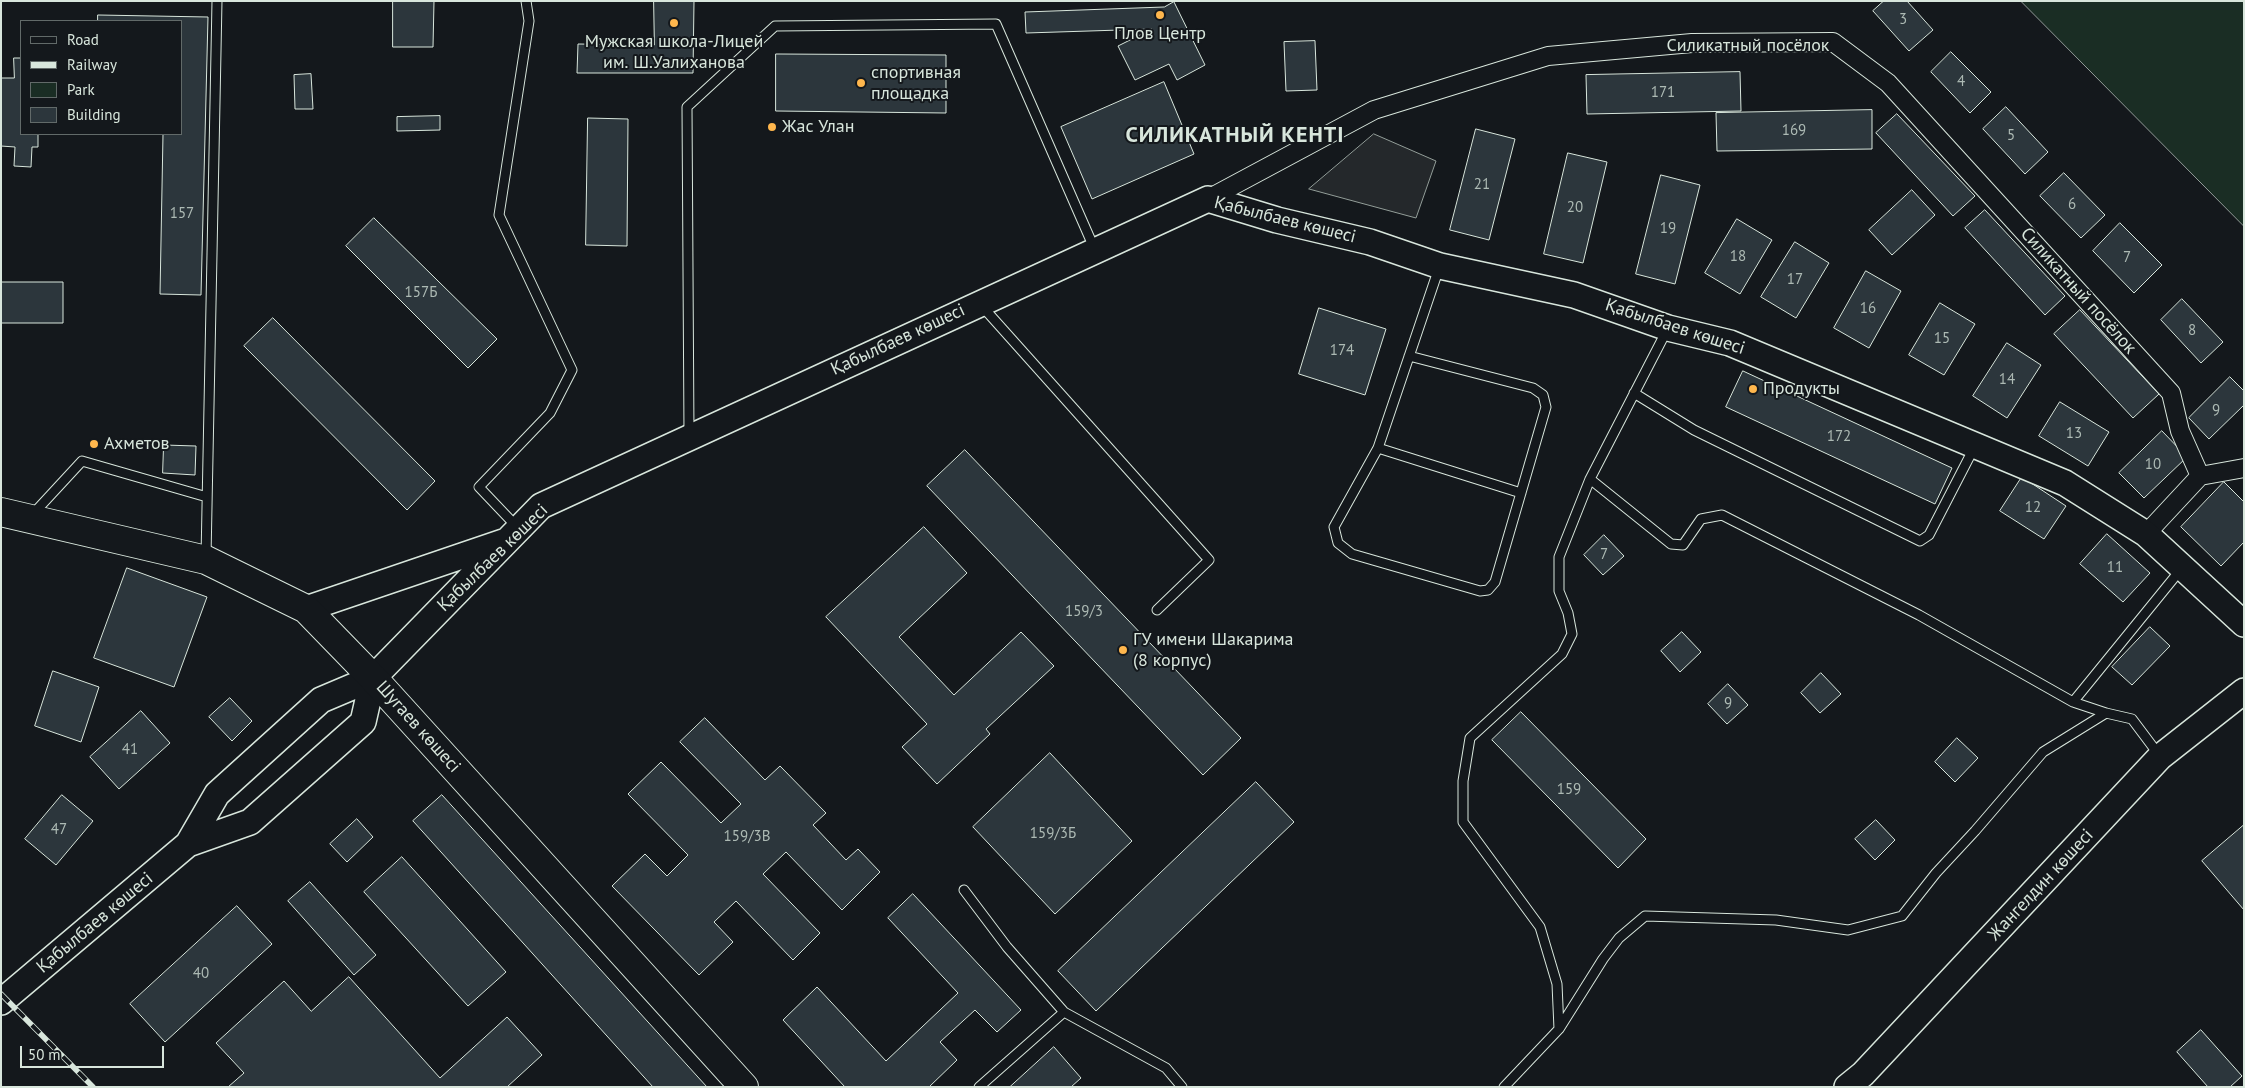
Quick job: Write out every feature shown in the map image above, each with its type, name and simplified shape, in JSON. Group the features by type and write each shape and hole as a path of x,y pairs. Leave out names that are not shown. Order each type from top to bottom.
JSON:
{"highway":[{"name":"Шугаев көшесі","path":"1,512 206,560 306,609 374,678 744,1087"}],"main road":[{"name":"Қабылбаев көшесі","path":"1,1002 188,844 217,794 314,706 321,700 374,678 541,506 1208,199 1277,220 1370,242 1440,266 1574,295 1668,328 1730,343 2064,483 2146,534 2244,624"},
{"path":"306,609 514,534"},
{"name":"Қабылбаев көшесі","path":"188,844 250,822 363,722 374,678"},
{"name":"Жангелдин көшесі","path":"1847,1087 1863,1074 2160,758 2244,691"}],"street":[{"name":"Силикатный посёлок","path":"1208,199 1374,110 1548,56 1692,42 1832,42 1888,83 2171,393 2180,431 2200,476"},
{"path":"2146,534 2200,476 2244,468"}],"lane":[{"path":"206,560 217,1"},
{"path":"514,534 479,486 550,413 572,370 499,215 529,21 526,1"},
{"path":"689,437 687,107 775,26 996,24 1095,250"},
{"path":"1409,356 1533,388 1543,395 1546,407 1494,582 1488,590 1480,591 1352,554 1338,543 1334,527 1378,448 1409,356 1440,266"},
{"path":"979,303 1209,560 1157,610"},
{"path":"1559,1029 1557,984 1540,927 1463,822 1463,781 1470,738 1562,654 1572,634 1568,613 1559,591 1559,557 1590,479 1668,328"},
{"path":"1634,393 1694,430 1920,541 1929,535 1975,446"},
{"path":"1378,448 1521,493"},
{"path":"29,518 82,462 207,497"},
{"path":"1590,479 1671,544 1683,545 1701,519 1722,515 1919,615 2073,702 2132,720 2160,758"},
{"path":"2073,702 2182,568"},
{"path":"1504,1087 1559,1029 1614,945 1645,916 1776,920 1848,930 1902,916 1936,873 2043,752 2106,713"},
{"path":"964,890 1007,947 1064,1012 1166,1068 1182,1087"},
{"path":"979,1087 1064,1012"}],"green space":[{"path":"2021,1 2244,1 2244,226"}],"shaded area":[{"path":"1374,134 1436,161 1416,218 1309,189"}],"building":[{"path":"393,1 434,1 433,47 393,47"},
{"name":"Мужская школа-Лицей им. Ш.Уалиханова","path":"654,1 694,1 693,73 577,73 578,44 654,45"},
{"path":"1884,1 1907,1 1933,30 1909,51 1873,11"},
{"path":"1174,2 1205,65 1177,80 1169,64 1135,80 1118,46 1152,29 1026,33 1025,12 1164,7"},
{"path":"98,15 208,17 201,295 160,294 163,135 182,135 182,20 98,20"},
{"path":"1315,41 1317,90 1286,91 1284,42"},
{"path":"1951,52 1991,92 1970,113 1931,72"},
{"name":"спортивная площадка","path":"776,54 946,55 946,113 776,111"},
{"path":"14,58 20,58 20,135 38,135 38,147 32,147 31,167 14,166 15,147 1,146 1,78 14,78"},
{"path":"1740,72 1741,111 1587,114 1586,75"},
{"path":"311,74 313,109 295,109 294,75"},
{"path":"1164,82 1194,154 1092,199 1061,127"},
{"path":"2006,107 2048,152 2025,174 1983,129"},
{"path":"1872,110 1872,149 1717,151 1716,113"},
{"path":"1897,114 1975,196 1953,216 1876,133"},
{"path":"440,116 440,130 397,131 397,117"},
{"path":"588,118 628,119 627,246 586,245"},
{"path":"1476,129 1515,139 1489,240 1450,230"},
{"path":"1568,153 1607,162 1583,263 1544,254"},
{"path":"2064,173 2105,215 2081,238 2040,196"},
{"path":"1661,175 1700,185 1675,284 1636,274"},
{"path":"1912,190 1935,215 1892,255 1869,230"},
{"path":"1985,210 2065,296 2045,315 1965,228"},
{"path":"374,218 497,339 468,368 346,246"},
{"path":"1737,219 1772,240 1740,294 1705,273"},
{"path":"2120,223 2162,265 2134,293 2093,251"},
{"path":"1795,242 1829,263 1796,318 1761,297"},
{"path":"1866,271 1901,291 1869,348 1834,328"},
{"path":"1,282 63,282 63,323 1,323"},
{"path":"2182,299 2223,342 2201,363 2161,320"},
{"path":"1940,303 1975,324 1944,375 1909,355"},
{"path":"1319,308 1386,329 1365,395 1299,374"},
{"path":"2080,310 2159,394 2133,418 2054,334"},
{"path":"273,318 435,481 407,510 244,346"},
{"path":"2007,343 2041,365 2007,418 1973,396"},
{"path":"1743,371 1952,468 1935,504 1726,407"},
{"path":"2230,377 2244,391 2244,405 2209,439 2189,418"},
{"path":"2060,402 2109,432 2088,466 2039,436"},
{"path":"2162,431 2187,457 2144,498 2119,473"},
{"path":"164,445 196,446 195,475 163,473"},
{"path":"965,450 1241,738 1203,775 927,486"},
{"path":"2022,477 2066,506 2044,539 2000,511"},
{"path":"2224,482 2244,502 2244,542 2221,566 2181,527"},
{"path":"924,527 967,573 899,637 954,695 1021,632 1054,666 986,729 990,734 937,784 902,747 927,724 826,617"},
{"path":"2107,534 2150,573 2123,602 2080,564"},
{"path":"1604,535 1624,556 1603,575 1584,555"},
{"path":"127,568 207,597 174,687 94,658"},
{"path":"2150,627 2170,646 2132,685 2112,667"},
{"path":"1682,632 1701,652 1680,672 1661,651"},
{"path":"53,671 99,687 81,742 35,726"},
{"path":"1821,673 1841,694 1820,713 1801,693"},
{"path":"1728,684 1748,705 1727,724 1708,704"},
{"path":"230,698 252,721 232,741 209,717"},
{"path":"141,711 170,743 119,789 90,757"},
{"path":"1521,712 1646,839 1618,868 1492,740"},
{"path":"705,718 765,780 780,766 826,813 813,825 846,860 858,849 880,872 842,910 786,852 763,874 820,933 793,960 736,901 714,922 733,942 699,975 612,886 645,854 667,876 688,855 628,794 661,762 721,823 741,804 680,742"},
{"path":"1957,738 1978,758 1955,782 1935,762"},
{"path":"1050,753 1132,841 1055,914 973,827"},
{"path":"1256,782 1294,822 1096,1011 1058,971"},
{"path":"62,795 93,821 56,865 25,839"},
{"path":"442,795 707,1087 653,1087 413,821"},
{"path":"357,819 373,837 347,862 330,844"},
{"path":"1876,820 1895,840 1875,860 1855,839"},
{"path":"2244,825 2244,910 2202,861"},
{"path":"402,857 506,972 468,1006 364,892"},
{"path":"310,882 376,955 354,975 288,901"},
{"path":"913,894 1021,1010 997,1032 975,1010 940,1042 957,1060 929,1087 845,1087 783,1020 817,987 886,1061 958,993 888,918"},
{"path":"237,906 272,944 165,1042 130,1004"},
{"path":"349,977 440,1078 507,1017 542,1055 507,1087 228,1087 244,1073 216,1043 284,981 311,1011"},
{"path":"2201,1030 2242,1076 2230,1087 2208,1087 2177,1052"},
{"path":"1054,1047 1081,1078 1071,1087 1010,1087"}],"railway":[{"path":"1,994 93,1087"}],"place":[{"name":"Плов Центр","path":"1160,15"},
{"name":"Мужская школа-Лицей им. Ш.Уалиханова","path":"674,23"},
{"name":"спортивная площадка","path":"861,83"},
{"name":"Жас Улан","path":"772,127"},
{"name":"Продукты","path":"1753,389"},
{"name":"Ахметов","path":"94,444"},
{"name":"ГУ имени Шакарима (8 корпус)","path":"1123,650"}],"district":[{"name":"СИЛИКАТНЫЙ КЕНТІ","path":"1235,136"}]}
